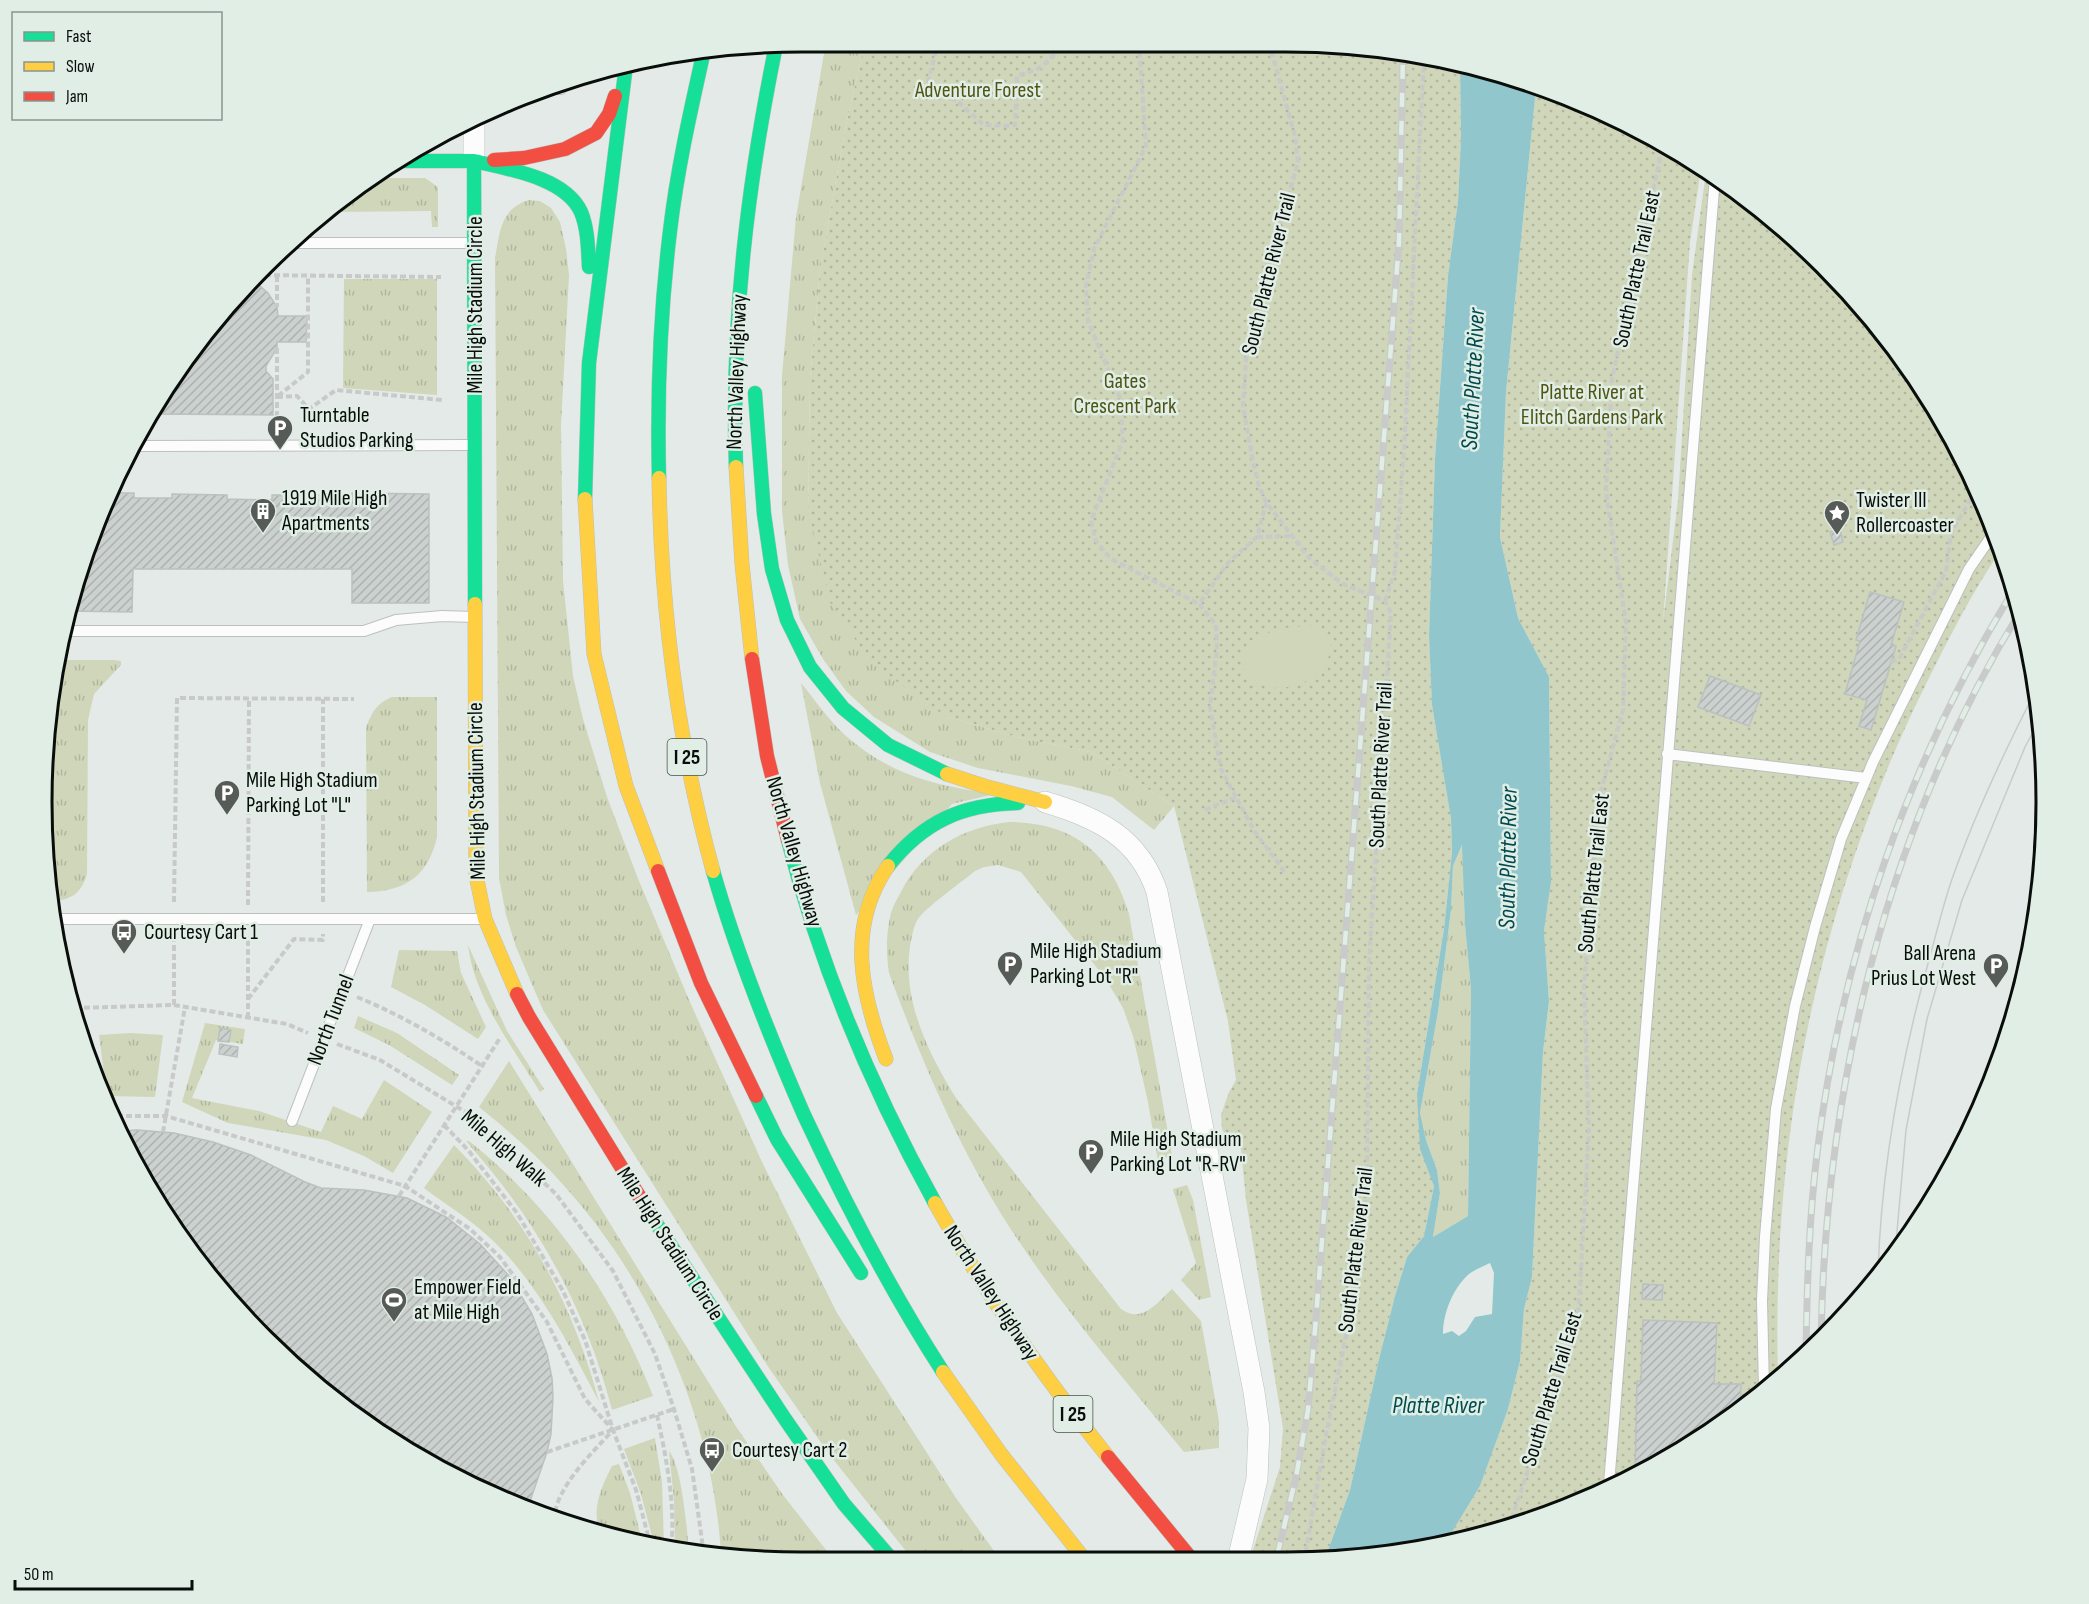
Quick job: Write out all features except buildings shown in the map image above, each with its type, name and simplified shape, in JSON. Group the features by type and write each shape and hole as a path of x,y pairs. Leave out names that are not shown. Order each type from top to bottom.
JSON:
{"main road":[{"name":"North Valley Highway","path":"774,53 762,111 741,264 734,413 735,477 750,644 761,720 772,777 794,858 843,1008 877,1091 946,1225 988,1294 1067,1407 1186,1552"},
{"name":"I 25","path":"702,59 678,178 666,255 658,437 659,527 671,661 686,749 711,864 736,945 769,1035 811,1129 874,1256 929,1351 965,1404 1044,1511 1078,1552"},
{"path":"624,74 589,363 585,509 594,654 626,786 701,983 777,1139 866,1280"},
{"path":"415,161 524,158 565,149 596,133 609,114 623,75"},
{"path":"752,312 753,226 762,111"},
{"path":"474,160 525,174 547,183 576,203 583,220 588,244 588,386"},
{"name":"Mile High Stadium Circle","path":"474,160 476,875 485,919 508,975 529,1017 646,1208 804,1448 844,1504 885,1552"},
{"path":"755,380 760,472 771,565 777,595 801,654 828,691 861,725 886,743 949,775 1045,802"},
{"path":"889,1067 872,1017 863,977 862,930 870,897 883,871 900,849 917,834 954,813 996,804 1045,802"},
{"path":"941,1186 988,1294"},
{"path":"893,1317 965,1404"}],"street":[{"path":"474,129 474,160"},
{"path":"1045,802 1077,811 1101,822 1122,838 1147,868 1157,892 1254,1392 1259,1428 1257,1479 1240,1552"}],"lane":[{"path":"1609,1478 1714,187"},
{"path":"303,243 474,243"},
{"path":"143,446 476,445"},
{"path":"1764,1380 1762,1301 1776,1109 1795,1006 1815,927 1841,839 1866,778 1969,568 1989,540"},
{"path":"73,631 364,631 396,620 442,616 475,617"},
{"path":"1667,754 1866,778"},
{"path":"62,919 485,919"},
{"name":"North Tunnel","path":"292,1121 370,919"}],"path":[{"path":"936,52 927,87 957,100 984,125 1015,125 1017,76 1037,69 1056,52"},
{"path":"1141,52 1146,146 1094,249 1086,286 1088,321 1120,398 1123,440 1091,521 1096,541 1111,560 1199,604 1216,625 1217,650 1210,707 1221,769 1255,832 1286,874"},
{"name":"South Platte River Trail","path":"1272,52 1295,136 1298,162 1247,345 1243,406 1259,486 1266,502 1310,559 1343,584 1385,601 1391,613 1369,963 1367,1185 1355,1295 1326,1435 1306,1551"},
{"path":"1385,601 1395,571 1403,462 1424,65"},
{"name":"South Platte Trail East","path":"1512,1517 1578,1320 1589,1132 1584,987 1598,802 1623,710 1626,623 1606,492 1612,379 1661,153"},
{"path":"268,276 441,277"},
{"path":"277,276 277,307"},
{"path":"277,397 309,372 309,276"},
{"path":"277,348 277,446"},
{"path":"277,397 297,396 309,409 336,390 442,400"},
{"path":"1891,662 1899,659 1946,571 1951,533 1971,498"},
{"path":"1199,604 1228,563 1257,537 1266,502"},
{"path":"1257,537 1292,536"},
{"path":"174,1005 177,698 354,699"},
{"path":"248,1018 249,698"},
{"path":"248,999 294,939 323,940 323,699"},
{"path":"1205,810 1236,797"},
{"path":"342,990 387,1009 429,1032 482,1066"},
{"name":"Mile High Walk","path":"82,1008 174,1005 286,1024 380,1060 472,1116 556,1194 614,1271 655,1353 674,1409 692,1469 702,1545"},
{"path":"163,1132 185,1007"},
{"path":"399,1196 500,1038"},
{"path":"122,1116 166,1116 405,1186 470,1229 500,1257 547,1322 585,1399 613,1430"},
{"path":"444,1125 468,1150 517,1213 548,1264 585,1341 613,1430 636,1490 648,1535"},
{"path":"547,1452 674,1409"},
{"path":"657,1415 666,1452 670,1485 671,1539"},
{"path":"555,1510 570,1480 613,1430"}],"green space":[{"path":"824,52 863,52 846,125 820,270 810,379 808,510 945,716 1017,737 1091,752 1174,806 1154,830 1112,797 1071,786 978,768 930,752 874,717 846,691 823,659 800,619 788,565 782,511 782,376 796,217"},
{"name":"Gates Crescent Park","path":"863,52 1287,52 1385,59 1460,73 1461,138 1458,201 1448,276 1435,458 1429,636 1432,705 1451,819 1452,852 1444,929 1417,1094 1434,1186 1424,1236 1407,1257 1395,1296 1350,1490 1328,1550 1252,1552 1280,1467 1283,1428 1246,1200 1241,1149 1229,1142 1222,1129 1221,1115 1236,1080 1228,1021 1174,806 1091,752 1017,737 945,716 871,663 830,602 808,510 810,379 820,270 846,125"},
{"name":"Platte River at Elitch Gardens Park","path":"1535,95 1618,130 1662,153 1700,177 1690,242 1663,622 1678,500 1692,275 1705,180 1781,238 1851,308 1882,346 1936,427 1959,471 1996,558 1952,632 1888,766 1856,850 1830,936 1809,1022 1793,1110 1783,1198 1778,1288 1778,1368 1703,1425 1662,1451 1618,1474 1528,1512 1452,1533 1480,1486 1508,1409 1520,1361 1524,1309 1532,1277 1543,1052 1549,1001 1544,931 1551,882 1549,678 1518,618 1500,537 1506,392"},
{"path":"388,178 425,178 438,187 438,227 432,227 431,211 340,212"},
{"path":"529,200 540,201 551,208 560,222 566,249 569,275 561,425 563,581 573,676 583,719 607,797 689,1000 762,1162 837,1313 956,1498 995,1552 907,1552 829,1454 769,1368 543,1010 516,947 506,915 499,878 495,258 503,223 512,209"},
{"path":"344,279 437,279 437,395 343,388"},
{"path":"1291,627 1316,627 1327,632 1330,646 1327,661 1319,672 1306,681 1276,688 1261,685 1249,677 1242,664 1247,648 1252,642 1266,634"},
{"path":"66,660 121,661 121,665 94,694 88,720 87,874 79,890 66,899 59,900 52,802 54,753"},
{"path":"801,683 846,736 881,761 934,783 995,794 952,804 856,915 820,783"},
{"path":"392,697 437,697 437,837 428,862 413,879 393,888 367,892 366,728 375,709"},
{"path":"1009,822 1032,823 1070,835 1100,858 1112,874 1129,914 1172,1155 1158,1161 1133,1036 1123,1008 1105,978 1021,872 998,865 975,871 918,919 910,946 909,966 910,986 919,1025 936,1063 956,1098 1121,1309 1129,1313 1142,1313 1149,1310 1172,1289 1201,1321 1219,1421 1219,1448 1184,1452 1098,1348 1037,1268 998,1209 962,1144 930,1076 889,973 887,943 889,920 894,905 920,864 932,853 960,835"},
{"path":"1463,843 1465,925 1471,989 1468,1216 1433,1237 1440,1193 1437,1170 1426,1140 1420,1113 1438,1012 1451,910 1453,866"},
{"path":"468,945 507,1031 544,1089 540,1092 486,1003 478,984"},
{"path":"399,950 457,951 461,973 486,1027 478,1039 425,1005 391,987"},
{"path":"358,1016 397,1033 459,1075 452,1085 389,1045 354,1028"},
{"path":"205,1023 245,1029 243,1044 216,1040 192,1098 259,1111 321,1132 333,1106 362,1119 384,1080 432,1112 393,1173 364,1156 326,1140 228,1123 182,1102"},
{"path":"130,1033 163,1035 155,1097 113,1096 104,1074 99,1035"},
{"path":"509,1061 737,1428 783,1495 828,1552 720,1547 716,1506 706,1456 692,1407 674,1359 652,1313 626,1268 598,1227 566,1188 546,1166 479,1107"},
{"path":"466,1141 469,1141 499,1167 528,1195 578,1256 620,1323 653,1396 612,1410 588,1335 556,1266 515,1202"},
{"path":"454,1145 503,1201 544,1264 576,1331 599,1402 551,1315 522,1273 482,1231 424,1188"},
{"path":"1187,1185 1193,1200 1211,1297 1199,1300 1181,1280 1196,1263 1173,1189"},
{"path":"655,1438 662,1482 664,1538 652,1536 641,1494 624,1449"},
{"path":"669,1451 674,1459 681,1484 688,1542 675,1540"},
{"path":"619,1464 630,1493 640,1533 598,1523 599,1497 612,1466"}],"water":[{"name":"Platte River","path":"1460,73 1535,95 1506,392 1500,537 1518,618 1549,677 1551,882 1544,931 1549,1001 1543,1052 1532,1277 1524,1309 1520,1361 1508,1409 1480,1486 1452,1533 1385,1545 1328,1550 1350,1490 1395,1296 1407,1257 1424,1236 1434,1186 1420,1149 1417,1094 1444,929 1452,852 1451,819 1432,705 1429,636 1435,458 1448,276 1458,201 1461,138","holes":["1462,845 1465,925 1471,989 1468,1216 1433,1237 1440,1193 1437,1170 1426,1140 1420,1113 1438,1012 1451,910 1453,866","1490,1263 1494,1273 1492,1314 1475,1317 1466,1331 1459,1336 1452,1331 1443,1334 1447,1309 1463,1280 1469,1274"]}],"tram line":[{"path":"1879,1262 1883,1193 1894,1114 1910,1034 1930,956 1948,891 1969,833 2030,703"},
{"path":"1896,1237 1906,1130 1927,1019 1962,900 2033,732"}],"railway":[{"path":"1278,1552 1296,1477 1308,1410 1316,1318 1399,242 1403,62"},
{"path":"1806,1342 1812,1198 1818,1146 1829,1073 1844,1000 1863,929 1912,789 1942,721 2008,599"},
{"path":"1822,1327 1825,1246 1835,1151 1850,1056 1871,963 1899,872 1933,782 1973,695 2014,622"}],"traffic: fast":[{"path":"736,467 736,359 743,254 757,150 774,53"},
{"path":"659,478 660,354 667,262 680,164 702,59"},
{"path":"585,499 589,363 625,74"},
{"path":"414,161 474,161 475,604"},
{"path":"474,161 534,176 562,190 573,200 581,212 585,225 589,267"},
{"path":"755,393 764,514 772,569 787,620 810,667 843,708 888,745 947,774"},
{"path":"888,866 915,838 945,818 979,807 1018,803"},
{"path":"788,840 816,934 850,1026 890,1116 935,1203"},
{"path":"713,871 754,994 804,1115 869,1246 943,1372"},
{"path":"756,1096 777,1139 861,1273"},
{"path":"652,1217 844,1504 885,1552"}],"traffic: slow":[{"path":"736,467 742,564 752,659"},
{"path":"659,478 663,577 674,676 690,774 713,871"},
{"path":"585,499 594,654 626,786 658,871"},
{"path":"475,604 476,875 485,919 517,994"},
{"path":"947,774 1045,802"},
{"path":"886,1059 877,1035 865,985 862,937 866,913 875,889 888,866"},
{"path":"935,1203 974,1269 1016,1333 1108,1457"},
{"path":"943,1372 1001,1454 1079,1552"}],"traffic: jam":[{"path":"494,160 524,158 565,149 596,133 609,114 615,96"},
{"path":"752,659 767,756 788,840"},
{"path":"658,871 701,983 756,1096"},
{"path":"517,994 652,1217"},
{"path":"1108,1457 1186,1552"}],"place":[{"name":"Turntable Studios Parking","path":"280,451"},
{"name":"1919 Mile High Apartments","path":"263,534"},
{"name":"Twister III Rollercoaster","path":"1837,536"},
{"name":"Mile High Stadium Parking Lot \"L\"","path":"227,816"},
{"name":"Courtesy Cart 1","path":"124,955"},
{"name":"Mile High Stadium Parking Lot \"R\"","path":"1010,987"},
{"name":"Ball Arena Prius Lot West","path":"1996,989"},
{"name":"Mile High Stadium Parking Lot \"R-RV\"","path":"1091,1175"},
{"name":"Empower Field at Mile High","path":"394,1323"},
{"name":"Courtesy Cart 2","path":"712,1473"}],"park label":[{"name":"Adventure Forest","path":"978,90"}],"water label":[{"name":"South Platte River","path":"1473,379"},
{"name":"South Platte River","path":"1508,858"}]}
